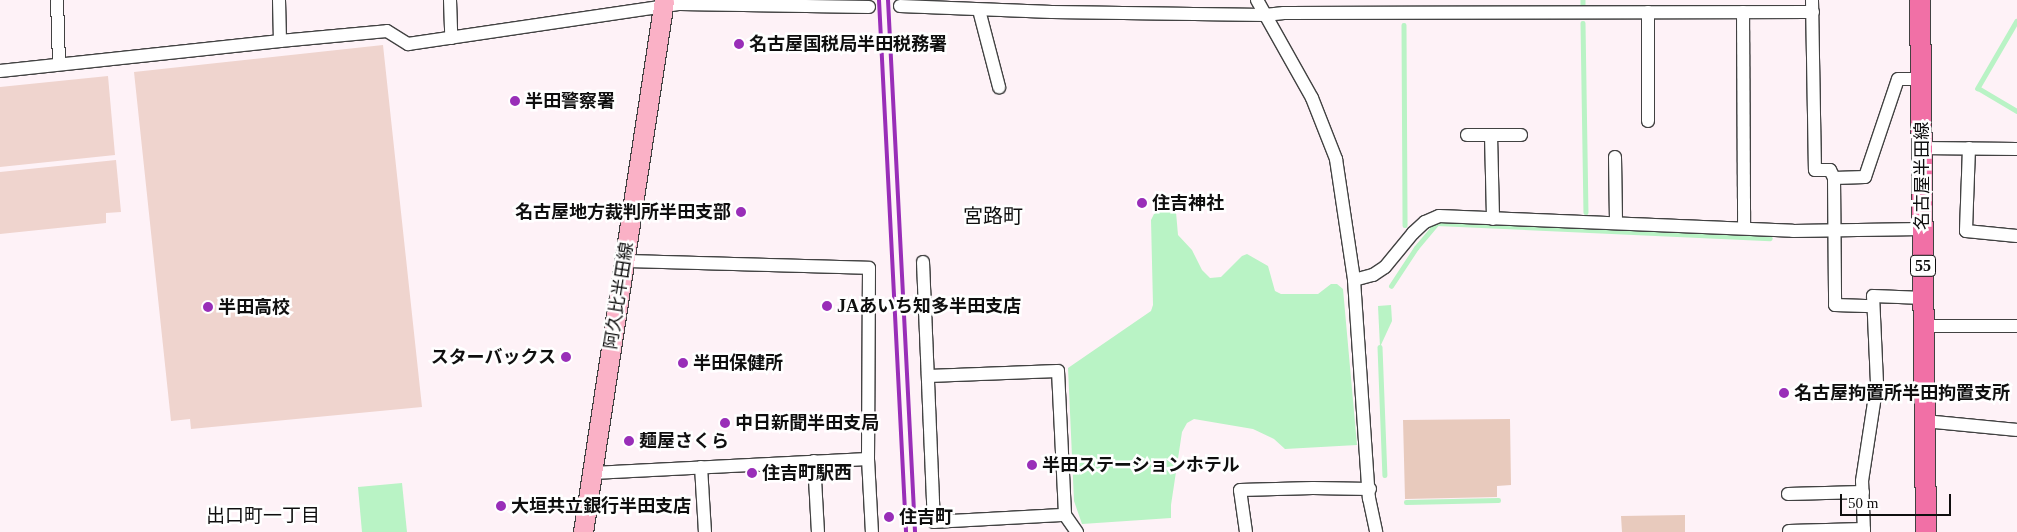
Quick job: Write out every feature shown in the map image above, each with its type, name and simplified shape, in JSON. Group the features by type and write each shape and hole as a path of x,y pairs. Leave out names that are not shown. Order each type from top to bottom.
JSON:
{"main road":[{"name":"名古屋半田線","path":"1920,0 1926,532"},
{"name":"阿久比半田線","path":"583,532 664,4"}],"street":[{"path":"57,0 59,64"},
{"path":"279,0 280,40"},
{"path":"450,0 451,38"},
{"path":"1257,0 1279,36 1312,98 1330,143 1340,185 1351,270 1354,280 1370,498 1376,532"},
{"path":"0,71 280,40 388,32 408,44 664,4 776,3 869,7"},
{"path":"900,6 979,10 1051,6 1265,15 1284,6 1648,12 1743,12 1812,6 1814,170 1830,170 1834,178 1835,305 1873,306"},
{"path":"979,10 999,87"},
{"path":"1648,12 1648,121"},
{"path":"1743,12 1744,228"},
{"path":"1834,178 1864,177 1898,79 1921,79"},
{"path":"1467,135 1521,134"},
{"path":"1491,135 1493,219"},
{"path":"1922,148 2017,149"},
{"path":"1970,148 1966,231 2017,236"},
{"path":"1615,157 1616,223"},
{"path":"1354,280 1373,275 1385,267 1413,233 1433,217 1439,216 1794,231 1922,229"},
{"path":"625,261 869,268 868,459 872,532"},
{"path":"923,262 934,522 1065,515"},
{"path":"1789,531 1864,530 1862,481 1877,383 1873,296 1924,298"},
{"path":"1924,326 2017,326"},
{"path":"928,376 1058,371 1065,515 1077,532"},
{"path":"1925,421 2017,430"},
{"path":"593,473 868,459"},
{"path":"814,462 818,532"},
{"path":"702,467 705,532"},
{"path":"1246,532 1240,490 1370,489"},
{"path":"1788,494 1863,492"}],"shaded area":[{"path":"383,45 422,407 191,429 190,419 171,421 134,72"},
{"path":"108,76 115,155 0,167 0,87"},
{"path":"116,160 121,212 106,213 106,223 0,234 0,172"},
{"path":"1162,209 1176,212 1178,235 1192,250 1202,270 1210,278 1221,277 1242,256 1247,254 1268,266 1275,291 1281,294 1318,294 1331,284 1337,284 1343,289 1357,445 1285,449 1274,439 1253,429 1194,419 1187,423 1182,432 1171,505 1171,518 1082,524 1074,501 1068,368 1151,311 1153,305 1151,220 1154,214"},
{"path":"1391,305 1392,321 1380,347 1378,306"},
{"path":"1510,419 1511,485 1497,486 1497,497 1405,499 1403,420"},
{"path":"402,483 407,532 362,532 358,487"},
{"path":"1685,515 1685,532 1622,532 1621,516"}],"waterway":[{"path":"1583,0 1583,5"},
{"path":"2017,21 1978,88 2017,111"},
{"path":"1583,23 1586,212"},
{"path":"1404,25 1405,225"},
{"path":"1391,286 1416,248 1437,223 1770,238"},
{"path":"1380,347 1385,475"},
{"path":"1406,502 1498,500"}],"railway":[{"path":"879,0 906,532"},
{"path":"888,0 915,532"}],"place":[{"name":"名古屋国税局半田税務署","path":"739,44"},
{"name":"半田警察署","path":"515,101"},
{"name":"住吉神社","path":"1142,203"},
{"name":"名古屋地方裁判所半田支部","path":"741,212"},
{"name":"JAあいち知多半田支店","path":"827,306"},
{"name":"半田高校","path":"208,307"},
{"name":"スターバックス","path":"566,357"},
{"name":"半田保健所","path":"683,363"},
{"name":"名古屋拘置所半田拘置支所","path":"1784,393"},
{"name":"中日新聞半田支局","path":"725,423"},
{"name":"麺屋さくら","path":"629,441"},
{"name":"半田ステーションホテル","path":"1032,465"},
{"name":"住吉町駅西","path":"752,473"},
{"name":"大垣共立銀行半田支店","path":"501,506"},
{"name":"住吉町","path":"889,517"}],"district":[{"name":"宮路町","path":"993,216"},
{"name":"出口町一丁目","path":"263,516"}]}
